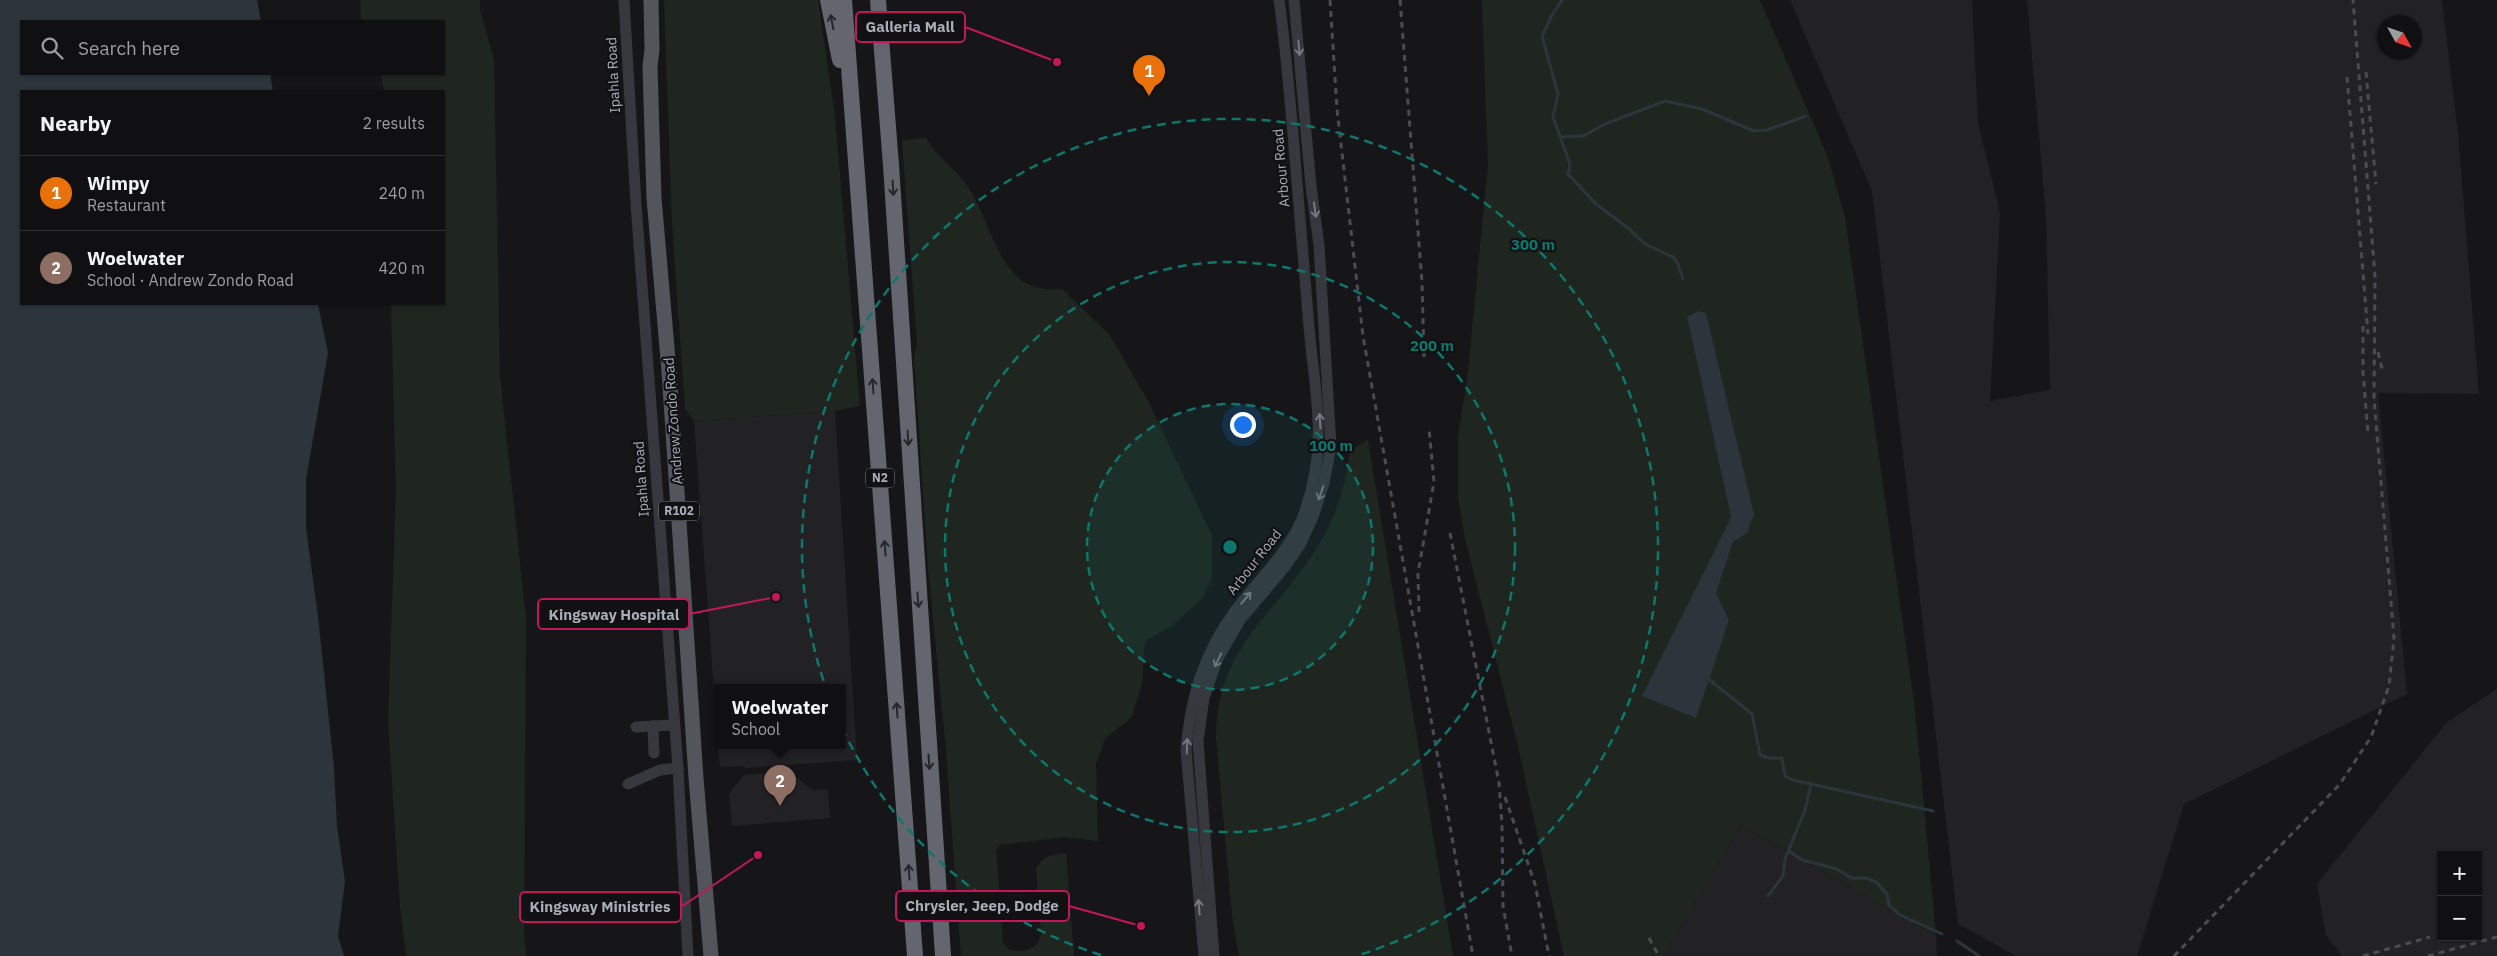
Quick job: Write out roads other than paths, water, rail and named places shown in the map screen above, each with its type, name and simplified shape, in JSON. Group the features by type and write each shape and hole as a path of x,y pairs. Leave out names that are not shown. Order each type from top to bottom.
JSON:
{"highway":[{"path":"828,0 855,138"},
{"name":"N2","path":"844,0 915,956"},
{"name":"N2","path":"878,0 891,165 943,956"},
{"path":"887,0 891,165"}],"main road":[{"name":"Andrew Zondo Road","path":"640,0 646,60 650,66"},
{"name":"Andrew Zondo Road","path":"651,0 652,50 650,66 654,198 671,390 696,778 711,956"}],"street":[{"name":"Ipahla Road","path":"624,0 673,725 678,768 688,956"},
{"name":"Arbour Road","path":"1204,956 1186,750 1189,717 1195,688 1220,633 1292,541 1305,512 1319,456 1318,393 1308,318 1302,233 1279,0"},
{"name":"Arbour Road","path":"1214,956 1198,741 1204,698 1217,660 1240,620 1284,568 1300,545 1313,517 1324,482 1331,446 1319,245 1311,186 1294,0"},
{"path":"636,727 673,725"},
{"path":"653,726 654,753"},
{"path":"628,784 660,770 678,768"}],"waterway":[{"path":"1562,0 1542,36 1558,94 1553,117 1570,164 1568,174 1596,204 1628,228 1645,244 1673,257 1677,262 1683,279"},
{"path":"1560,137 1583,136 1605,124 1665,101 1702,109 1754,131 1767,130 1806,116"},
{"path":"1706,677 1752,714 1760,755 1768,758 1782,758 1785,776 1793,780 1933,811"},
{"path":"1768,896 1783,876 1785,859 1805,810 1811,784"},
{"path":"1789,851 1802,860 1837,869 1851,878 1866,878 1876,882 1887,894 1889,905 1900,915 1942,934"},
{"path":"1957,941 1979,956"}],"railway":[{"path":"1330,0 1337,109 1363,336 1473,956"},
{"path":"1400,0 1422,282 1424,357"},
{"path":"2174,956 2340,784 2371,737 2389,686 2394,638 2374,399 2375,276 2353,0"},
{"path":"2366,72 2376,184"},
{"path":"2347,77 2368,334"},
{"path":"2363,326 2363,372 2368,434"},
{"path":"2378,352 2383,373"},
{"path":"1419,612 1418,573 1434,482 1429,428"},
{"path":"1450,533 1499,783 1502,824 1503,906 1512,956"},
{"path":"1505,797 1535,884 1549,956"},
{"path":"2363,956 2430,937"},
{"path":"2428,956 2497,937"},
{"path":"1649,938 1659,956"}],"place":[{"name":"Galleria Mall","path":"1057,62"},
{"name":"Wimpy","path":"1149,96"},
{"name":"Kingsway Hospital","path":"776,597"},
{"name":"Woelwater","path":"780,806"},
{"name":"Kingsway Ministries","path":"758,855"},
{"name":"Chrysler, Jeep, Dodge","path":"1141,926"}]}
